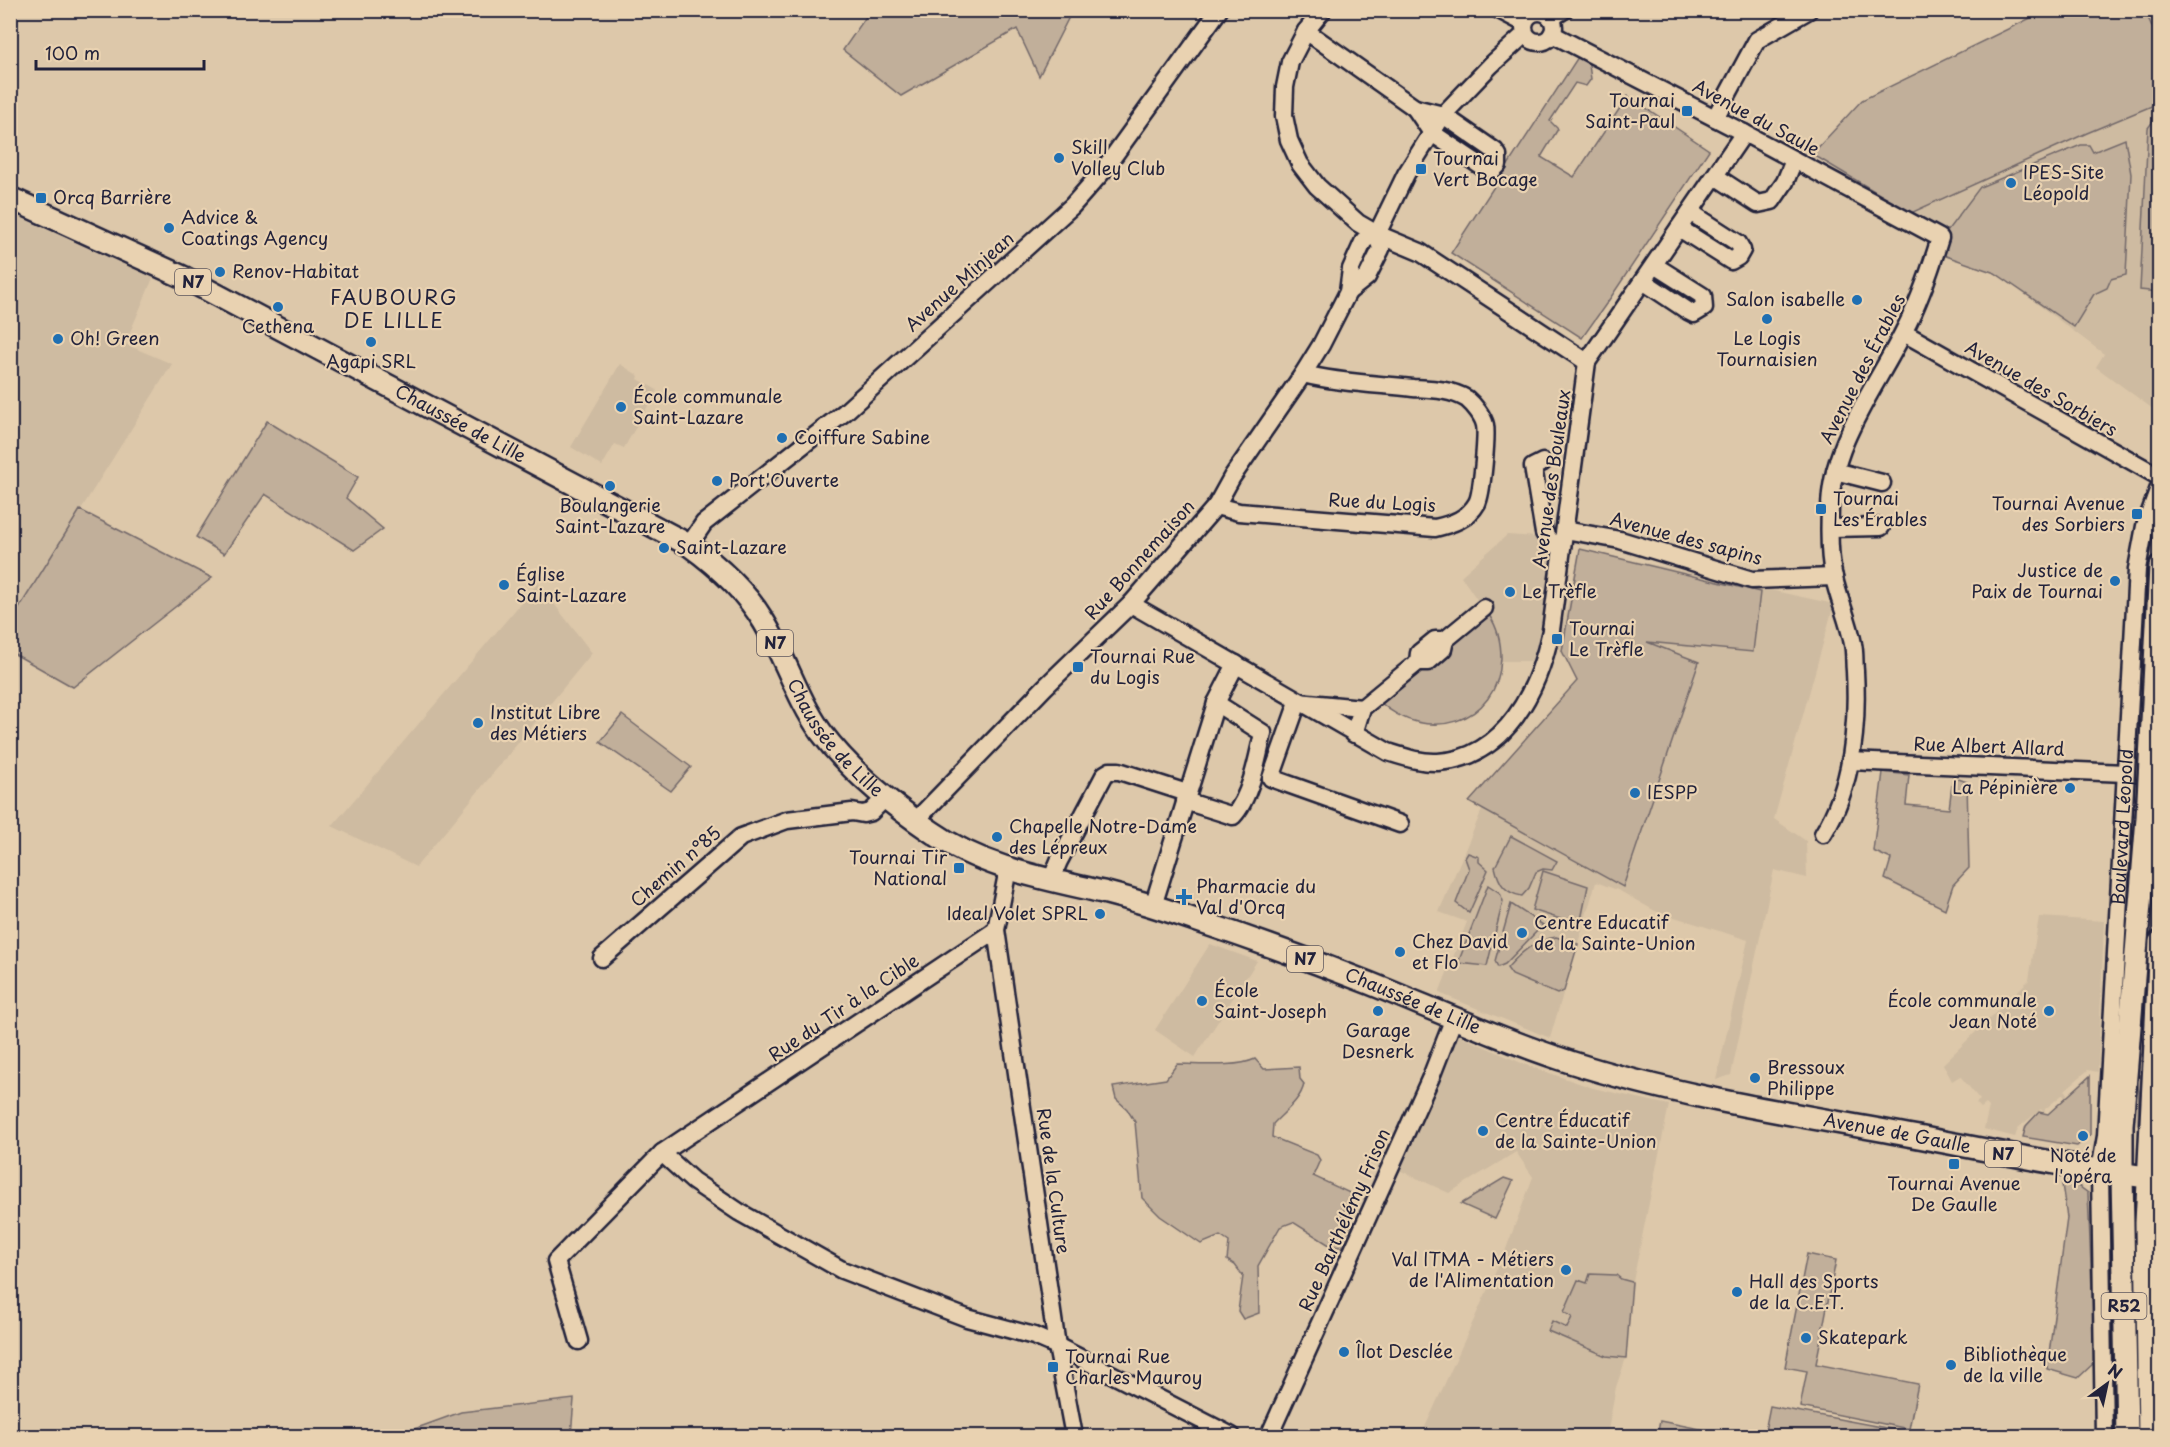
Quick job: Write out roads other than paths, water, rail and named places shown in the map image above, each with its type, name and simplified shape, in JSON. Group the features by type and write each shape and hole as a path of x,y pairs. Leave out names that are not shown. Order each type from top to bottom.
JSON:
{"main road":[{"name":"Chaussée de Lille","path":"10,198 193,282 689,545 736,584 752,604 821,731 848,762 886,797 956,847 1008,869 1153,906 1321,965 1497,1036 1573,1063 1658,1087 1719,1100"},
{"name":"Boulevard Léopold","path":"2140,1177 2122,1125 2148,818 2160,567"},
{"name":"R52","path":"2127,1437 2140,1177 2160,942"},
{"name":"Avenue de Gaulle","path":"1719,1100 2140,1177"},
{"name":"R52","path":"2140,1177 2134,1312 2139,1363 2148,1389 2149,1437"}],"street":[{"name":"Avenue Minjean","path":"689,545 704,523 845,411 1072,206 1102,172 1219,10"},
{"path":"1323,10 1306,32 1290,62 1285,87 1284,116 1289,140 1300,164 1317,186 1358,223 1377,234 1420,252 1587,362"},
{"path":"1499,10 1528,20 1536,42 1546,41 1556,21"},
{"path":"1715,118 1757,40 1809,10"},
{"name":"Avenue du Saule","path":"1528,20 1542,13 1715,118 1940,238"},
{"name":"Rue Bonnemaison","path":"918,822 924,812 1045,687 1131,604 1216,506 1232,477 1303,374 1348,292 1351,269 1364,240 1377,234 1406,174 1443,115 1491,65 1528,20"},
{"path":"1306,32 1415,108 1443,115 1495,151 1498,155 1498,165 1489,170 1484,168 1432,133 1415,108"},
{"name":"Avenue des Bouleaux","path":"1131,604 1388,753 1413,760 1438,762 1463,757 1484,749 1519,712 1532,690 1545,658 1587,362 1744,133"},
{"path":"1715,176 1758,204 1772,201 1785,182 1794,160"},
{"path":"1680,228 1731,261 1738,257 1742,250 1738,243 1690,212"},
{"name":"Avenue des Érables","path":"1823,834 1841,797 1850,761 1856,700 1853,645 1834,578 1830,509 1836,471 1854,423 1904,333 1925,288 1940,238"},
{"path":"1643,281 1694,314 1704,308 1703,296 1654,265"},
{"name":"Avenue des Sorbiers","path":"1904,333 2160,477"},
{"name":"Rue du Logis","path":"1216,506 1239,512 1435,528 1452,524 1465,517 1478,502 1481,489 1485,425 1479,413 1467,400 1445,391 1323,379 1303,374"},
{"path":"1543,462 1533,467 1544,533 1553,544 1563,538"},
{"path":"1836,471 1882,483"},
{"name":"Boulevard Léopold","path":"2104,1437 2100,1171 2107,1129 2138,563 2143,532 2160,485"},
{"path":"1830,528 1881,527"},
{"name":"Avenue des sapins","path":"1563,538 1620,540 1752,580 1834,578"},
{"path":"1354,734 1362,708 1418,662 1419,653 1434,640 1445,640 1484,608"},
{"path":"1153,906 1216,703 1236,664"},
{"path":"1298,702 1271,778 1400,824"},
{"name":"Avenue des Bouleaux","path":"1298,702 1362,708"},
{"path":"1052,880 1064,851 1105,774 1110,771 1119,771 1233,816 1240,809 1256,763 1263,733 1216,703"},
{"name":"Rue Albert Allard","path":"1850,761 2125,772"},
{"name":"Chemin n°85","path":"602,958 741,837 787,820 852,812 863,814 871,812 886,797"},
{"path":"996,930 1008,869"},
{"name":"Rue du Tir à la Cible","path":"579,1341 556,1261 662,1153 996,930"},
{"name":"Rue de la Culture","path":"996,930 1057,1346 1074,1437"},
{"name":"Rue Barthélémy Frison","path":"1269,1437 1431,1077 1454,1018"},
{"path":"662,1153 693,1181 739,1212 842,1270 967,1318 1034,1336 1232,1437"}],"place":[{"name":"Tournai Saint-Paul","path":"1687,111"},
{"name":"Skill Volley Club","path":"1059,158"},
{"name":"Tournai Vert Bocage","path":"1421,169"},
{"name":"IPES-Site Léopold","path":"2011,183"},
{"name":"Orcq Barrière","path":"41,198"},
{"name":"Advice & Coatings Agency","path":"169,228"},
{"name":"Renov-Habitat","path":"220,272"},
{"name":"Salon isabelle","path":"1857,300"},
{"name":"Cethena","path":"278,307"},
{"name":"Le Logis Tournaisien","path":"1767,319"},
{"name":"Oh! Green","path":"58,339"},
{"name":"Agapi SRL","path":"371,342"},
{"name":"École communale Saint-Lazare","path":"621,407"},
{"name":"Coiffure Sabine","path":"782,438"},
{"name":"Port'Ouverte","path":"717,481"},
{"name":"Boulangerie Saint-Lazare","path":"610,486"},
{"name":"Tournai Les Érables","path":"1821,509"},
{"name":"Tournai Avenue des Sorbiers","path":"2137,514"},
{"name":"Saint-Lazare","path":"664,548"},
{"name":"Justice de Paix de Tournai","path":"2115,581"},
{"name":"Église Saint-Lazare","path":"504,585"},
{"name":"Le Trèfle","path":"1510,592"},
{"name":"Tournai Le Trèfle","path":"1557,639"},
{"name":"Tournai Rue du Logis","path":"1078,667"},
{"name":"Institut Libre des Métiers","path":"478,723"},
{"name":"La Pépinière","path":"2070,788"},
{"name":"IESPP","path":"1635,793"},
{"name":"Chapelle Notre-Dame des Lépreux","path":"997,837"},
{"name":"Tournai Tir National","path":"959,868"},
{"name":"Pharmacie du Val d'Orcq","path":"1184,897"},
{"name":"Ideal Volet SPRL","path":"1100,914"},
{"name":"Centre Educatif de la Sainte-Union","path":"1522,933"},
{"name":"Chez David et Flo","path":"1400,952"},
{"name":"École Saint-Joseph","path":"1202,1001"},
{"name":"Garage Desnerk","path":"1378,1011"},
{"name":"École communale Jean Noté","path":"2049,1011"},
{"name":"Bressoux Philippe","path":"1755,1078"},
{"name":"Centre Éducatif de la Sainte-Union","path":"1483,1131"},
{"name":"Noté de l'opéra","path":"2083,1136"},
{"name":"Tournai Avenue De Gaulle","path":"1954,1164"},
{"name":"Val ITMA - Métiers de l'Alimentation","path":"1566,1270"},
{"name":"Hall des Sports de la C.E.T.","path":"1737,1292"},
{"name":"Skatepark","path":"1806,1338"},
{"name":"Îlot Desclée","path":"1344,1352"},
{"name":"Bibliothèque de la ville","path":"1951,1365"},
{"name":"Tournai Rue Charles Mauroy","path":"1053,1367"}],"district":[{"name":"FAUBOURG DE LILLE","path":"394,310"}]}
